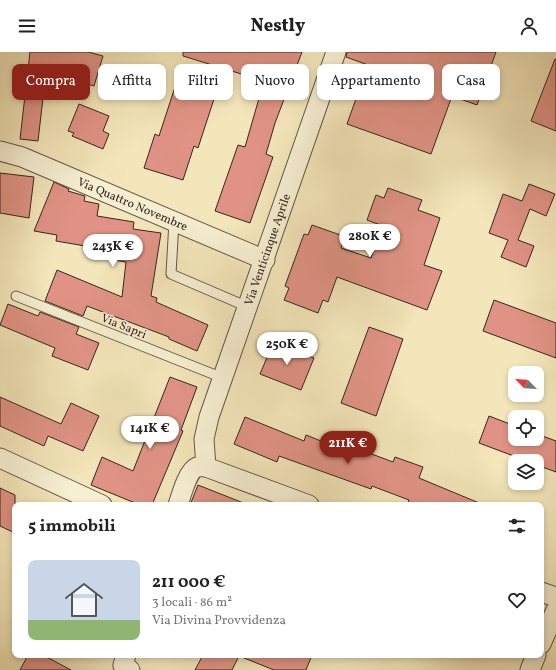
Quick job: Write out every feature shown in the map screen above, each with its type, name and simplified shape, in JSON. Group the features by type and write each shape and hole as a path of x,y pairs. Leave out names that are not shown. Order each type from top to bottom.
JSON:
{"street":[{"name":"Via Venticinque Aprile","path":"206,467 204,439 209,417 265,260 336,52"},
{"name":"Via Quattro Novembre","path":"0,151 22,157 265,260"},
{"path":"0,458 95,502"},
{"path":"179,502 193,470 197,467 206,467 301,502"},
{"path":"544,593 556,597"},
{"path":"544,637 556,610"},
{"path":"530,670 535,658"}],"lane":[{"path":"174,221 171,274 248,306"},
{"name":"Via Sapri","path":"16,296 223,378"}],"building":[{"path":"30,52 88,52 103,56 101,64 98,64 98,73 94,86 90,85 90,64 29,64"},
{"path":"183,52 302,52 297,64 241,64 241,74 233,71 233,64 209,64 183,56"},
{"path":"347,52 496,52 492,64 442,64 442,100 451,100 431,154 347,124 356,100 434,100 434,64 365,64 346,57"},
{"path":"556,59 556,131 531,121"},
{"path":"174,90 174,100 214,100 198,148 194,146 183,180 144,168 155,134 159,136"},
{"path":"24,100 43,100 38,141 20,139"},
{"path":"259,100 284,100 266,154 273,157 250,223 215,211 238,145 245,147"},
{"path":"463,100 479,100 477,105"},
{"path":"79,104 109,116 103,131 109,134 103,149 72,136 74,133 68,131"},
{"path":"0,173 34,177 29,218 0,213"},
{"path":"54,182 69,189 68,191 85,196 84,201 99,204 97,216 134,222 133,229 161,233 151,296 157,298 156,302 208,325 197,351 169,339 169,337 87,306 83,316 45,301 57,270 122,297 126,262 96,257 97,248 56,241 57,235 34,231"},
{"path":"529,184 555,194 546,216 530,209 518,240 534,246 526,267 501,257 508,240 489,233 503,194 522,201"},
{"path":"388,188 422,200 418,210 440,218 424,265 442,271 427,310 337,277 328,302 323,300 318,313 284,300 289,288 285,286 304,234 308,235 312,225 346,237 341,248 371,258 383,226 367,220 376,195 384,198"},
{"path":"494,300 556,323 556,358 483,331"},
{"path":"8,304 38,316 40,312 79,327 76,334 99,343 88,370 52,356 55,348 0,325"},
{"path":"369,327 403,339 376,416 341,403"},
{"path":"274,341 314,358 301,390 260,374"},
{"path":"170,377 197,387 181,430 183,431 153,502 133,502 91,485 102,457 133,471"},
{"path":"0,397 61,424 71,403 99,416 83,451 48,436 44,446 0,426"},
{"path":"489,416 508,423 508,446 544,446 544,437 556,441 556,472 544,468 544,454 508,454 479,443"},
{"path":"245,417 304,441 306,435 351,453 353,447 393,462 395,457 423,467 419,478 477,502 408,502 409,500 372,486 371,489 279,456 277,462 234,444"},
{"path":"198,485 241,502 191,502"},
{"path":"0,488 15,495 15,502 12,502 12,532 0,526"},
{"path":"26,658 49,658 71,670 20,670"},
{"path":"201,658 238,658 232,670 195,670"},
{"path":"244,658 311,658 306,670 274,670"}]}
